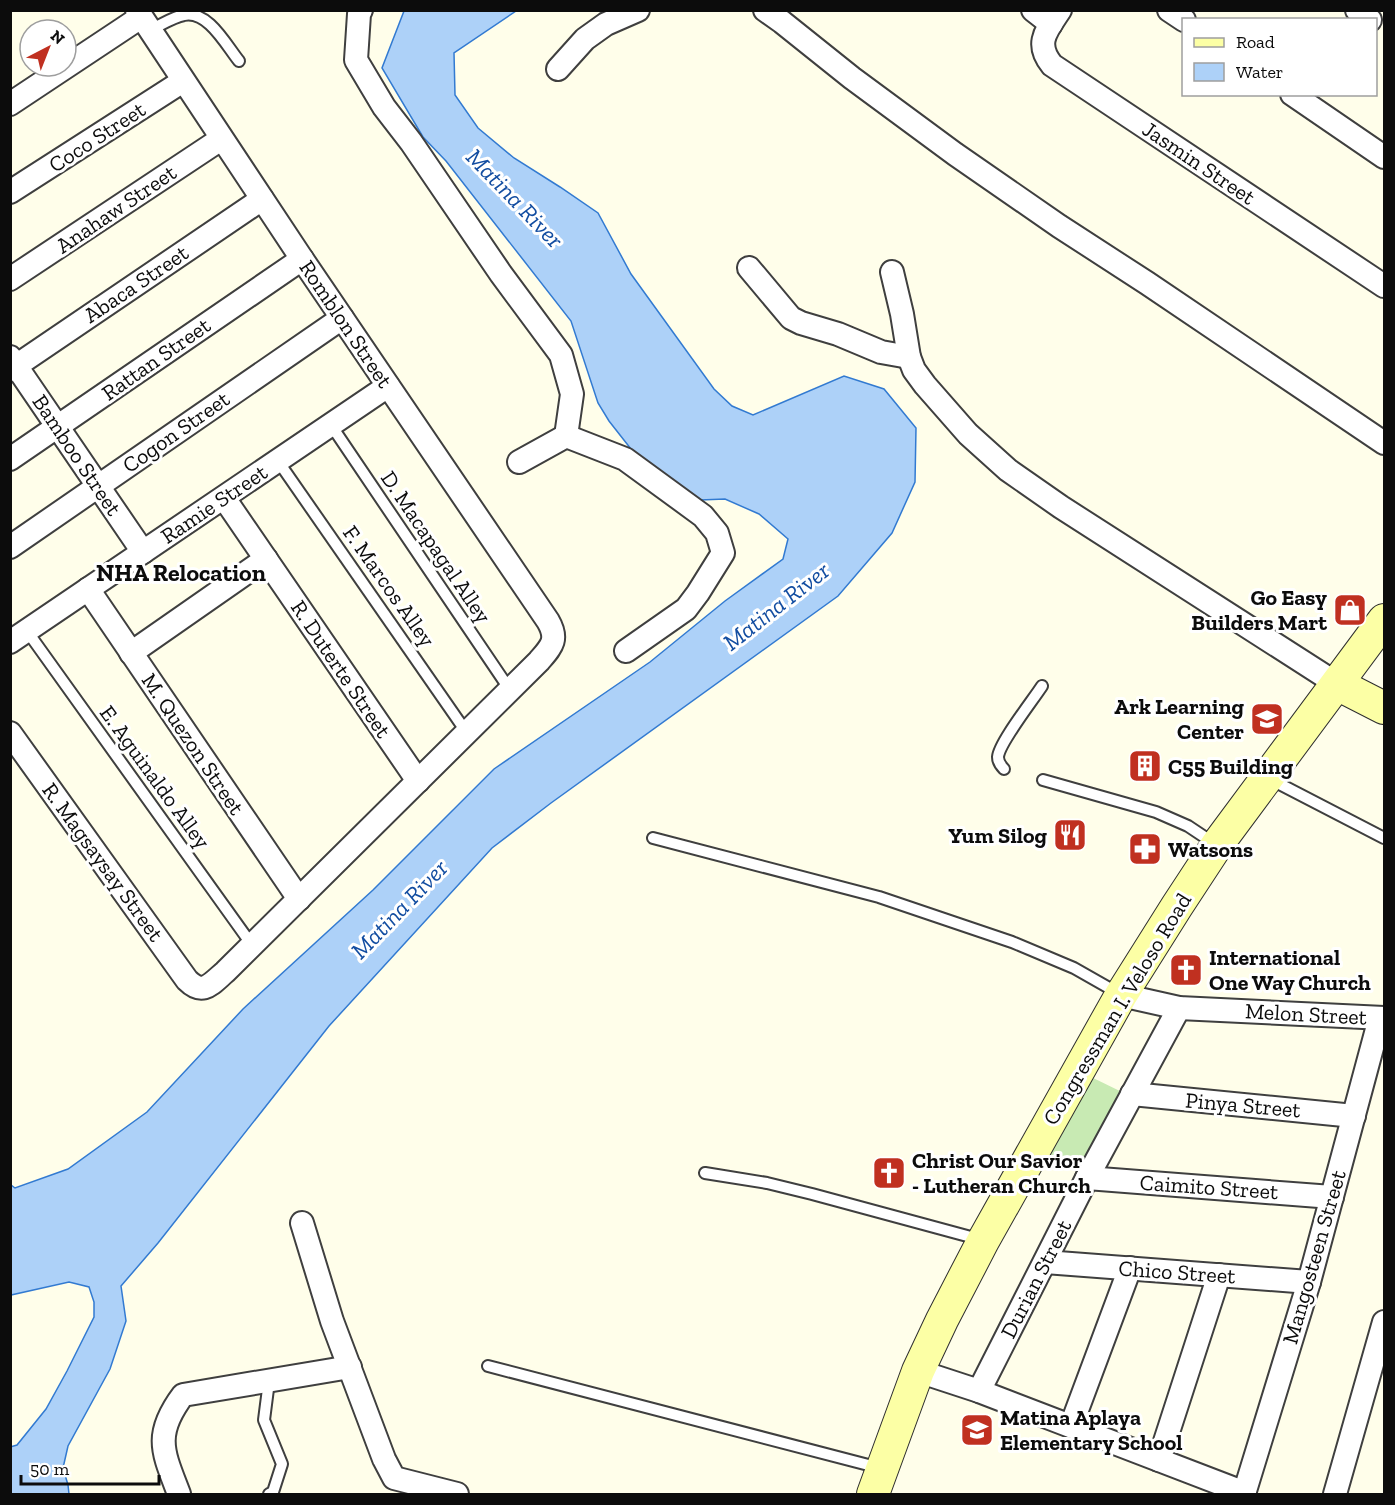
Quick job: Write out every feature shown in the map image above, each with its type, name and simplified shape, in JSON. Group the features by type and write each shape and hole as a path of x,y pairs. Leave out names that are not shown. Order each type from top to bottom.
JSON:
{"main road":[{"name":"Congressman I. Veloso Road","path":"878,1481 918,1371 942,1320 983,1241 1121,995 1217,846 1384,620"},
{"path":"1337,684 1384,708"}],"street":[{"path":"361,10 356,60 384,107 561,355 572,394 566,436"},
{"path":"558,69 585,39 606,24 638,10"},
{"path":"765,10 904,117 993,180 1384,443"},
{"path":"1169,10 1182,19"},
{"name":"Jasmin Street","path":"1048,15 1042,47 1045,57 1052,65 1384,286"},
{"path":"10,104 143,19"},
{"name":"Romblon Street","path":"143,19 221,139 553,629 552,644 539,661 510,690"},
{"name":"Coco Street","path":"10,192 183,81"},
{"path":"1295,96 1384,157"},
{"name":"Anahaw Street","path":"10,279 221,139"},
{"name":"Abaca Street","path":"12,364 262,199"},
{"name":"Rattan Street","path":"10,459 302,259"},
{"path":"749,268 791,318 881,352 909,357"},
{"path":"892,272 909,357 914,370 968,434 1008,470 1061,507 1337,684"},
{"name":"Cogon Street","path":"10,548 342,318"},
{"name":"Bamboo Street","path":"12,364 143,552"},
{"name":"Ramie Street","path":"19,637 388,386"},
{"path":"519,462 566,436"},
{"path":"566,436 625,459 704,516 717,533 723,553 686,609 626,651"},
{"name":"R. Duterte Street","path":"224,498 418,781"},
{"path":"131,653 266,559"},
{"name":"M. Quezon Street","path":"88,589 299,899"},
{"path":"252,945 510,690"},
{"name":"R. Magsaysay Street","path":"10,733 18,758 192,985 205,988 212,984 252,945"},
{"name":"Melon Street","path":"1121,995 1179,1008 1382,1018"},
{"name":"Durian Street","path":"979,1391 1087,1178 1179,1008"},
{"name":"Mangosteen Street","path":"1244,1494 1309,1282 1382,1018"},
{"name":"Pinya Street","path":"1132,1095 1354,1116"},
{"name":"Caimito Street","path":"1087,1178 1332,1197"},
{"path":"302,1223 332,1321 384,1459 394,1478 428,1491 457,1494"},
{"name":"Chico Street","path":"1045,1262 1309,1282"},
{"path":"1071,1426 1130,1268"},
{"path":"1159,1460 1219,1275"},
{"path":"1335,1494 1384,1322"},
{"path":"179,1494 168,1465 163,1443 165,1428 172,1411 183,1395 350,1367"},
{"path":"918,1371 979,1391 1244,1494"}],"lane":[{"path":"143,19 193,14 201,16 209,22 238,61"},
{"name":"D. Macapagal Alley","path":"331,425 510,690"},
{"name":"F. Marcos Alley","path":"278,460 467,733"},
{"name":"E. Aguinaldo Alley","path":"19,637 252,945"},
{"path":"1004,770 999,764 998,753 1007,736 1042,686"},
{"path":"1267,778 1384,838"},
{"path":"1043,780 1156,812 1188,826 1217,846"},
{"path":"653,838 879,897 1012,942 1074,968 1121,995"},
{"path":"705,1173 778,1186 983,1241"},
{"path":"488,1366 878,1481"},
{"path":"269,1381 264,1420 282,1464 273,1492 269,1494"}],"green space":[{"path":"1089,1076 1124,1093 1081,1169 1046,1158"}],"water":[{"name":"Matina River","path":"404,11 516,11 454,53 455,95 478,128 514,158 598,213 631,274 714,389 732,406 753,415 844,376 884,389 916,428 915,482 892,533 838,596 492,848 329,1026 158,1243 121,1286 126,1321 110,1369 68,1446 63,1468 69,1494 11,1494 10,1447 17,1445 46,1409 94,1317 94,1302 89,1287 69,1282 11,1295 11,1185 15,1188 68,1169 147,1112 243,1009 373,890 494,769 650,662 725,601 783,559 788,539 759,514 725,499 700,500 674,487 638,458 609,421 598,403 571,321 446,161 423,137 382,68"}],"place":[{"name":"Go Easy Builders Mart","path":"1350,610"},
{"name":"Ark Learning Center","path":"1267,719"},
{"name":"C55 Building","path":"1145,766"},
{"name":"Yum Silog","path":"1070,835"},
{"name":"Watsons","path":"1145,849"},
{"name":"International One Way Church","path":"1186,970"},
{"name":"Christ Our Savior - Lutheran Church","path":"889,1173"},
{"name":"Matina Aplaya Elementary School","path":"977,1430"}],"district":[{"name":"NHA Relocation","path":"181,572"}]}
